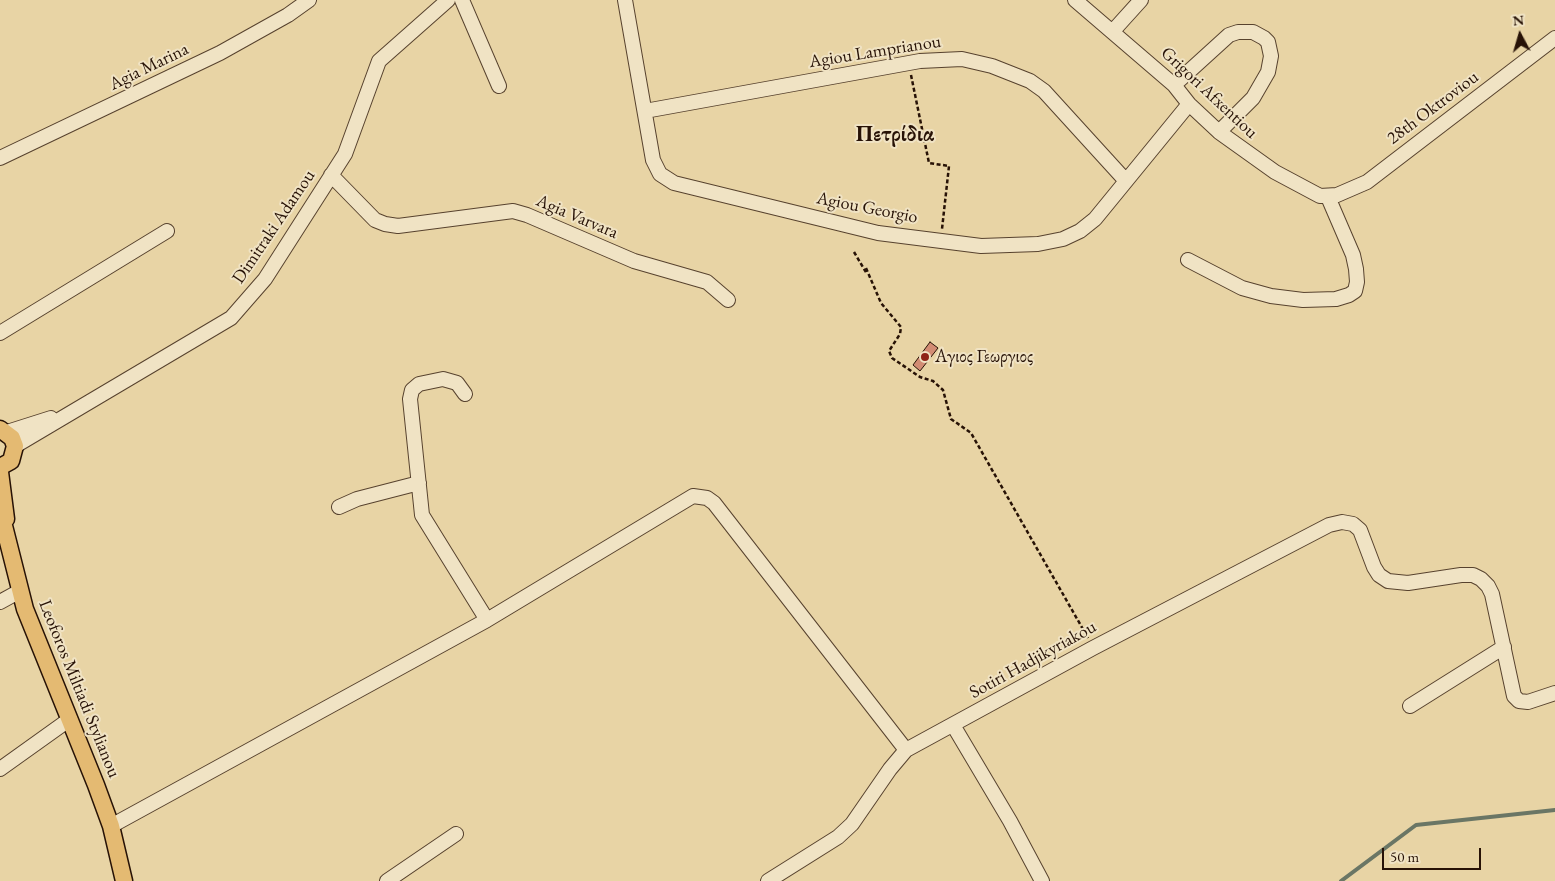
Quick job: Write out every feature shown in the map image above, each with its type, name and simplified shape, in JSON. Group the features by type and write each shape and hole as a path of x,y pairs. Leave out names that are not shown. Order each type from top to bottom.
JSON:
{"main road":[{"path":"6,451 8,542"},
{"name":"Leoforos Miltiadi Stylianou","path":"0,510 20,591 39,647 70,719 110,826 124,881"}],"street":[{"name":"Agia Marina","path":"0,158 220,53 288,15 309,0"},
{"name":"Dimitraki Adamou","path":"6,451 230,318 265,279 345,154 379,61 448,0"},
{"path":"462,0 499,86"},
{"name":"Agiou Georgio","path":"625,0 656,167 660,174 674,183 878,233 981,246 1014,246 1063,239 1080,231 1095,218 1189,104"},
{"name":"Grigori Afxentiou","path":"1075,0 1174,85 1189,104 1219,132 1247,154 1299,186 1320,196 1328,197"},
{"path":"1113,31 1141,0"},
{"path":"1174,85 1229,35 1238,32 1253,32 1268,42 1271,56 1268,72 1253,98 1219,132"},
{"name":"28th Oktroviou","path":"1328,197 1367,182 1555,38"},
{"name":"Agiou Lamprianou","path":"646,112 909,63 940,58 962,60 992,66 1030,81 1044,91 1126,181"},
{"name":"Agia Varvara","path":"331,175 375,220 385,224 398,226 513,212 527,215 634,261 707,282 728,300"},
{"path":"1188,260 1235,285 1271,296 1304,300 1336,299 1349,295 1355,291 1357,282 1353,255 1328,197"},
{"path":"0,333 168,232"},
{"path":"465,394 457,383 443,379 419,384 412,390 410,399 418,483 422,515 487,620"},
{"path":"339,507 357,499 418,483"},
{"path":"110,826 487,620 694,496 707,498 714,503 906,750"},
{"name":"Sotiri Hadjikyriakou","path":"768,881 838,837 852,824 897,758 906,750 1093,648 1330,525 1342,522 1353,524 1360,530 1365,538 1374,567 1388,581 1408,583 1461,575 1473,575 1481,580 1488,586 1492,594 1504,647"},
{"path":"0,602 20,591"},
{"path":"1410,706 1504,647 1511,687 1514,696 1519,701 1538,701 1555,693"},
{"path":"0,768 70,719"},
{"path":"953,725 1010,821 1042,881"},
{"path":"387,881 456,834"}],"path":[{"path":"909,63 929,163 950,166 941,241"},
{"path":"854,252 868,274"},
{"path":"866,268 880,303 901,327 900,334 889,351 892,358 920,377 933,381 943,390 951,419 971,433 1093,648"}],"building":[{"name":"Αγιος Γεωργιος","path":"930,342 938,348 920,371 913,365"}],"waterway":[{"path":"1341,881 1416,825 1555,810"}],"place":[{"name":"Αγιος Γεωργιος","path":"925,357"}],"district":[{"name":"Πετρίδια","path":"895,135"}]}
